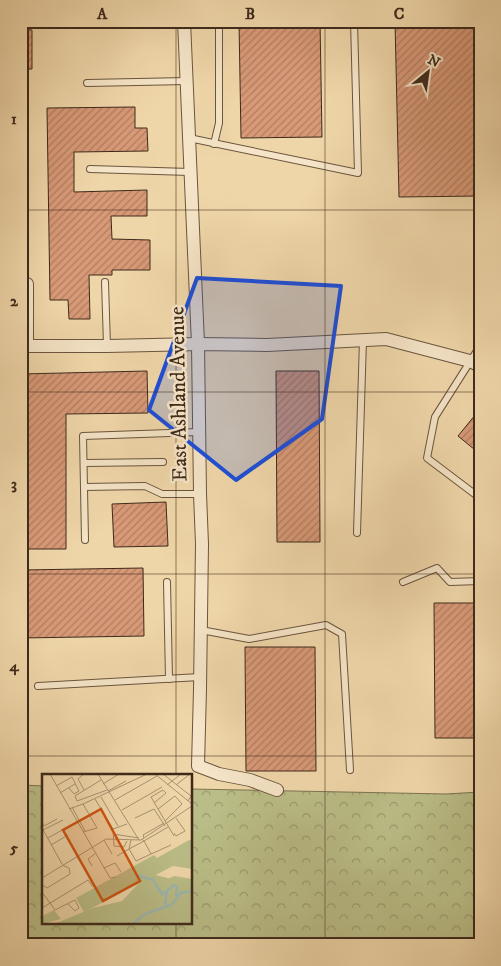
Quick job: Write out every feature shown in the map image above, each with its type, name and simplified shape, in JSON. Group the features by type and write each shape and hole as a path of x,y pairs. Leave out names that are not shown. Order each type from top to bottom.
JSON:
{"street":[{"name":"East Ashland Avenue","path":"184,21 198,344 202,544 198,766 219,774 250,780 277,790"},
{"path":"27,284 24,346 267,345 386,339 475,364"}],"lane":[{"path":"214,144 219,123 219,21"},
{"path":"189,138 358,173 354,21"},
{"path":"87,83 186,82"},
{"path":"90,170 190,172"},
{"path":"105,282 107,346"},
{"path":"356,533 363,340"},
{"path":"480,346 475,364 435,417 427,458 480,498"},
{"path":"85,540 84,436 199,432"},
{"path":"84,463 163,462"},
{"path":"84,487 145,486 162,494 200,494"},
{"path":"403,582 437,568 450,582 480,581"},
{"path":"167,582 169,679"},
{"path":"201,630 249,639 326,625 342,634 350,770"},
{"path":"38,686 200,678"}],"highlighted area":[{"path":"197,278 341,286 322,419 236,480 149,410"}],"green space":[{"path":"21,785 42,786 42,924 192,924 192,789 446,794 480,792 480,945 21,945"}],"building":[{"path":"239,21 320,21 322,137 241,138"},
{"path":"395,21 476,21 480,196 399,197"},
{"path":"21,29 32,30 32,69 21,69"},
{"path":"135,107 135,128 147,128 148,151 74,152 74,192 147,190 147,216 111,216 112,239 150,240 150,270 112,270 112,275 89,275 90,319 69,319 68,300 50,300 47,108"},
{"path":"147,371 148,413 66,414 66,549 21,549 21,374"},
{"path":"276,371 319,371 320,542 277,542"},
{"path":"480,409 480,454 458,436"},
{"path":"166,502 168,546 114,547 112,504"},
{"path":"143,568 144,636 21,638 21,570"},
{"path":"434,603 480,603 480,738 435,738"},
{"path":"245,647 315,647 316,771 246,771"}]}
